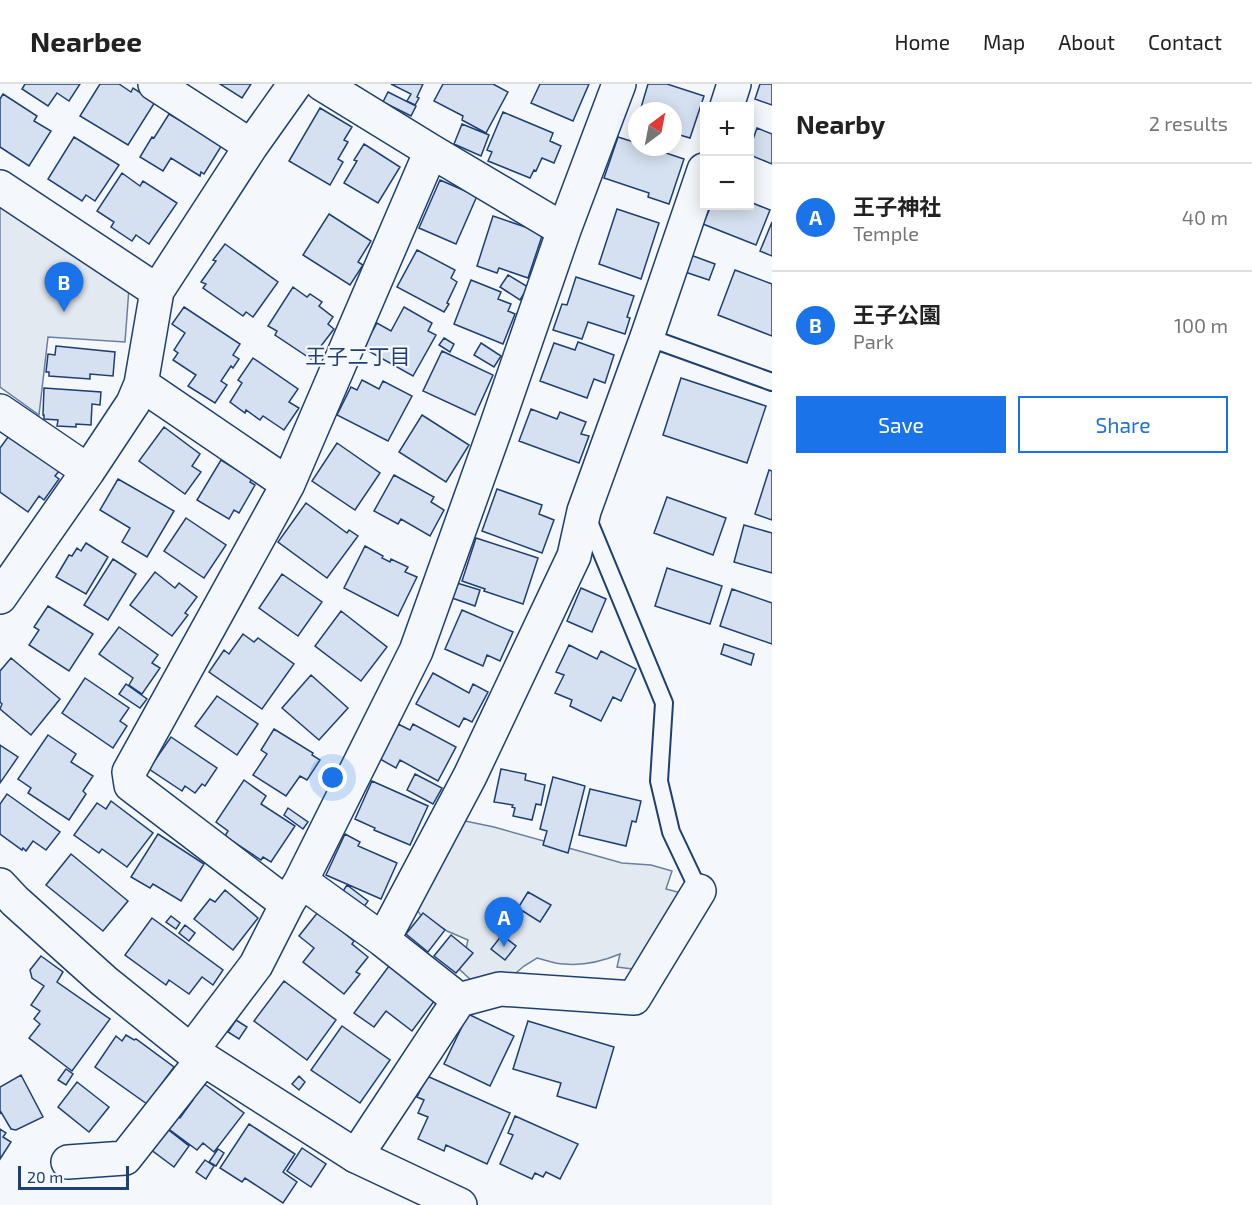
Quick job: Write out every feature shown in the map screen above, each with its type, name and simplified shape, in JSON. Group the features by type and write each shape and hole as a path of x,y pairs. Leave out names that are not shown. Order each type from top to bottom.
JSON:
{"street":[{"path":"156,84 251,146"},
{"path":"0,597 133,403 141,384 157,291 251,146 295,84"},
{"path":"322,84 564,230"},
{"path":"68,1162 125,1158 256,965 294,893 416,651 564,230 619,84"},
{"path":"728,102 735,84"},
{"path":"430,151 288,484 129,772 131,785 294,893 383,940 459,1000"},
{"path":"383,940 470,776 574,556 584,511 700,184"},
{"path":"0,188 157,291"},
{"path":"141,384 288,484"},
{"path":"0,411 88,471"},
{"path":"0,885 104,981 197,1055 356,1156 460,1205"},
{"path":"356,1156 459,1000 500,989 634,998 699,891"}],"lane":[{"path":"647,337 772,382"},
{"path":"584,511 664,703 659,781 671,832 699,891"}],"shaded area":[{"path":"0,203 129,288 125,342 48,337 39,415 0,387"},
{"path":"465,821 622,863 651,865 672,871 666,889 685,894 641,970 617,967 620,954 586,964 557,963 537,958 510,978 491,982 470,979 458,968 468,940 421,916 409,895"}],"building":[{"path":"25,84 80,84 69,101 57,93 48,106 22,89"},
{"path":"100,84 119,84 131,92 133,88 155,102 128,145 80,116"},
{"path":"220,84 251,84 242,98"},
{"path":"391,84 423,84 415,105 407,101 411,94"},
{"path":"443,84 493,84 508,92 486,133 462,120 463,116 434,101"},
{"path":"540,84 589,84 573,121 531,103"},
{"path":"648,84 667,84 704,96 700,102 690,138 682,136 682,102 643,102"},
{"path":"760,84 772,84 772,105 755,99"},
{"path":"388,92 416,106 411,116 383,102"},
{"path":"3,94 37,116 34,121 51,131 29,166 0,147 0,99"},
{"path":"320,108 352,127 344,140 348,142 338,159 343,162 330,185 289,161"},
{"path":"503,112 553,133 550,141 561,146 554,163 542,158 530,178 488,161 492,152 487,150"},
{"path":"169,114 222,145 204,174 201,172 200,176 171,158 163,171 140,157"},
{"path":"462,124 489,135 481,156 454,144"},
{"path":"757,128 772,134 772,164 754,157 754,137"},
{"path":"74,137 119,165 95,201 86,195 82,201 48,179"},
{"path":"618,137 628,140 628,156 675,156 684,159 669,204 648,197 649,193 604,178"},
{"path":"364,144 400,167 378,203 344,183"},
{"path":"122,173 140,186 143,181 177,203 149,244 136,235 132,241 111,227 114,222 97,211"},
{"path":"440,180 477,196 456,244 419,228"},
{"path":"754,204 770,210 756,245 703,224 709,210 754,210"},
{"path":"617,209 659,223 641,279 599,264"},
{"path":"329,214 371,241 358,262 363,265 350,285 303,255"},
{"path":"493,216 543,233 528,278 499,268 497,273 477,266"},
{"path":"772,222 772,256 760,251"},
{"path":"225,244 278,282 253,317 246,312 243,316 203,288 206,284 201,282"},
{"path":"417,250 455,270 451,278 457,282 444,312 397,287"},
{"path":"688,254 715,264 709,280 682,271"},
{"path":"735,270 772,284 772,336 718,315"},
{"path":"508,275 528,287 520,300 500,287"},
{"path":"576,277 634,296 627,317 630,318 625,334 588,322 582,339 553,330 562,304 567,305"},
{"path":"471,280 501,292 498,299 511,304 508,311 515,314 503,344 454,324"},
{"path":"293,287 307,297 310,294 322,302 319,306 333,317 328,324 334,329 311,359 275,335 277,331 268,326"},
{"path":"184,307 240,344 233,355 239,359 221,381 227,385 215,403 188,386 196,375 173,360 178,353 174,350 185,333 172,324"},
{"path":"404,307 432,323 428,331 436,335 413,376 363,348 377,323 391,331"},
{"path":"444,338 454,344 450,352 439,345"},
{"path":"578,342 614,355 605,383 594,379 587,398 540,381 554,343 575,350"},
{"path":"481,343 501,356 494,367 474,355"},
{"path":"56,346 115,352 113,376 90,374 90,379 49,376 49,372 46,372 48,354 55,355"},
{"path":"442,351 493,375 475,415 423,391"},
{"path":"253,358 298,389 289,402 299,408 284,430 263,416 260,420 246,410 245,413 230,402 242,383 238,380"},
{"path":"681,378 766,406 747,463 663,435"},
{"path":"362,380 379,389 383,381 412,396 388,441 337,415 351,387 357,390"},
{"path":"44,388 101,392 100,405 92,404 91,425 57,426 58,420 44,419"},
{"path":"531,409 557,419 560,412 586,422 581,434 589,436 579,463 519,441"},
{"path":"422,415 469,445 446,482 399,452"},
{"path":"164,427 200,454 192,466 201,472 185,494 139,461"},
{"path":"11,433 61,469 55,476 59,479 44,500 39,496 28,512 0,492 0,448"},
{"path":"337,443 380,473 355,510 312,481"},
{"path":"221,460 252,479 250,482 255,485 239,513 234,510 229,519 197,500"},
{"path":"769,470 772,471 772,520 755,514"},
{"path":"394,475 434,497 431,502 444,510 430,536 401,519 398,524 374,511"},
{"path":"118,479 174,511 147,557 122,542 130,528 100,510"},
{"path":"497,489 542,505 539,514 554,520 542,553 482,531"},
{"path":"667,497 726,518 713,555 654,533"},
{"path":"306,503 347,533 349,530 358,536 327,578 278,542"},
{"path":"186,518 226,545 204,578 164,551"},
{"path":"744,525 772,533 772,573 734,562"},
{"path":"476,538 538,558 523,604 462,581"},
{"path":"86,543 108,557 86,594 56,577 69,555 72,556 77,548 81,551"},
{"path":"365,546 390,562 391,559 408,567 405,572 417,577 398,616 344,588"},
{"path":"113,559 136,574 108,620 84,605"},
{"path":"667,568 722,586 710,624 655,606"},
{"path":"155,572 175,588 179,583 197,597 185,613 188,615 172,636 130,605"},
{"path":"282,574 322,602 298,636 259,608"},
{"path":"457,583 480,590 475,606 452,598"},
{"path":"581,588 606,599 592,632 567,621"},
{"path":"732,589 772,603 772,644 720,626"},
{"path":"48,606 93,634 69,671 29,645 39,630 34,627"},
{"path":"462,610 513,632 500,661 487,655 483,666 445,649"},
{"path":"341,611 387,647 361,681 315,646"},
{"path":"119,627 158,655 152,663 160,668 142,694 129,685 133,678 99,654"},
{"path":"243,634 254,642 258,638 294,664 262,709 209,672 224,650 229,654"},
{"path":"724,644 754,654 751,665 721,654"},
{"path":"569,645 597,659 601,651 636,669 621,701 613,697 601,721 570,706 572,700 555,693 564,675 556,672"},
{"path":"11,658 60,699 31,735 0,709 2,704 0,702 0,671"},
{"path":"433,673 469,693 473,684 488,692 472,722 464,718 459,727 416,704"},
{"path":"311,675 348,708 319,740 282,708"},
{"path":"85,678 129,708 120,721 127,726 113,748 62,713"},
{"path":"126,684 147,699 140,708 119,694"},
{"path":"217,696 258,724 237,755 195,726"},
{"path":"398,724 410,730 413,724 456,747 438,781 400,760 396,768 380,759"},
{"path":"274,729 313,753 312,755 320,760 307,780 300,776 286,796 253,775 267,754 261,750"},
{"path":"48,735 76,754 71,762 93,776 83,791 86,794 69,820 28,793 31,788 18,779"},
{"path":"171,737 217,768 205,786 202,784 195,793 185,786 182,791 149,769"},
{"path":"0,745 18,757 0,783"},
{"path":"501,769 526,774 525,780 545,785 541,805 536,804 532,820 513,816 515,808 512,807 513,805 494,802"},
{"path":"415,774 442,788 433,804 407,790"},
{"path":"553,777 585,786 568,853 543,845 547,831 540,829"},
{"path":"244,780 266,796 261,804 295,826 271,862 263,857 261,860 225,836 228,831 216,822"},
{"path":"372,781 428,806 410,845 374,830 375,828 355,819"},
{"path":"590,789 641,801 636,822 632,821 626,846 579,835"},
{"path":"7,794 60,832 46,850 33,841 26,851 23,848 22,850 0,834 0,804"},
{"path":"111,801 153,833 127,867 102,849 99,853 74,835 97,803 106,809"},
{"path":"288,808 308,822 303,829 284,815"},
{"path":"158,834 204,864 181,901 153,884 150,888 131,877"},
{"path":"345,834 360,842 358,846 397,863 381,899 326,875"},
{"path":"71,854 128,901 103,931 46,885"},
{"path":"347,885 368,901 364,907 343,891"},
{"path":"225,890 258,918 233,950 194,919 210,899 215,902"},
{"path":"528,892 551,905 540,922 518,908"},
{"path":"318,912 354,941 352,944 368,957 356,972 360,974 344,994 303,962 314,948 299,936"},
{"path":"423,913 445,930 428,952 406,934"},
{"path":"171,916 180,923 176,929 166,922"},
{"path":"152,918 223,970 213,985 202,977 189,994 169,980 166,985 125,955"},
{"path":"185,925 195,933 189,941 179,933"},
{"path":"451,935 473,953 456,973 434,956"},
{"path":"502,935 516,946 505,960 491,949"},
{"path":"41,956 63,972 57,982 110,1019 72,1071 29,1038 40,1024 34,1019 40,1011 31,1005 44,986 32,978 30,970"},
{"path":"389,966 435,1000 412,1031 386,1011 374,1027 354,1013"},
{"path":"284,981 336,1020 307,1060 254,1021"},
{"path":"468,1014 514,1036 490,1086 444,1064"},
{"path":"236,1020 247,1027 239,1039 228,1032"},
{"path":"528,1021 614,1047 596,1108 557,1096 561,1083 513,1069"},
{"path":"342,1026 390,1060 360,1103 311,1070"},
{"path":"126,1035 136,1039 174,1067 147,1104 95,1067 116,1036 122,1041"},
{"path":"66,1069 73,1074 66,1085 58,1080"},
{"path":"21,1075 43,1117 16,1130 11,1129 1,1112 0,1114 0,1087"},
{"path":"299,1076 305,1082 299,1090 292,1084"},
{"path":"427,1076 510,1113 487,1164 446,1145 444,1151 418,1139 428,1117 418,1113 424,1100 417,1097"},
{"path":"77,1082 109,1107 89,1132 58,1107"},
{"path":"203,1083 244,1113 214,1152 203,1143 197,1150 166,1127 175,1114 180,1118 193,1100 189,1097"},
{"path":"515,1116 578,1144 560,1179 546,1172 543,1177 535,1173 532,1179 500,1164 513,1135 508,1133"},
{"path":"249,1124 295,1154 283,1172 297,1182 283,1203 245,1178 242,1182 220,1168"},
{"path":"166,1128 189,1146 174,1167 150,1149"},
{"path":"0,1129 6,1133 3,1137 11,1142 0,1159"},
{"path":"302,1148 326,1164 311,1187 287,1171"},
{"path":"218,1149 224,1153 216,1166 209,1162"},
{"path":"205,1160 214,1166 206,1179 196,1172"}],"place":[{"name":"王子公園","path":"64,312"},
{"name":"王子神社","path":"504,947"}],"district":[{"name":"王子二丁目","path":"358,355"}]}
